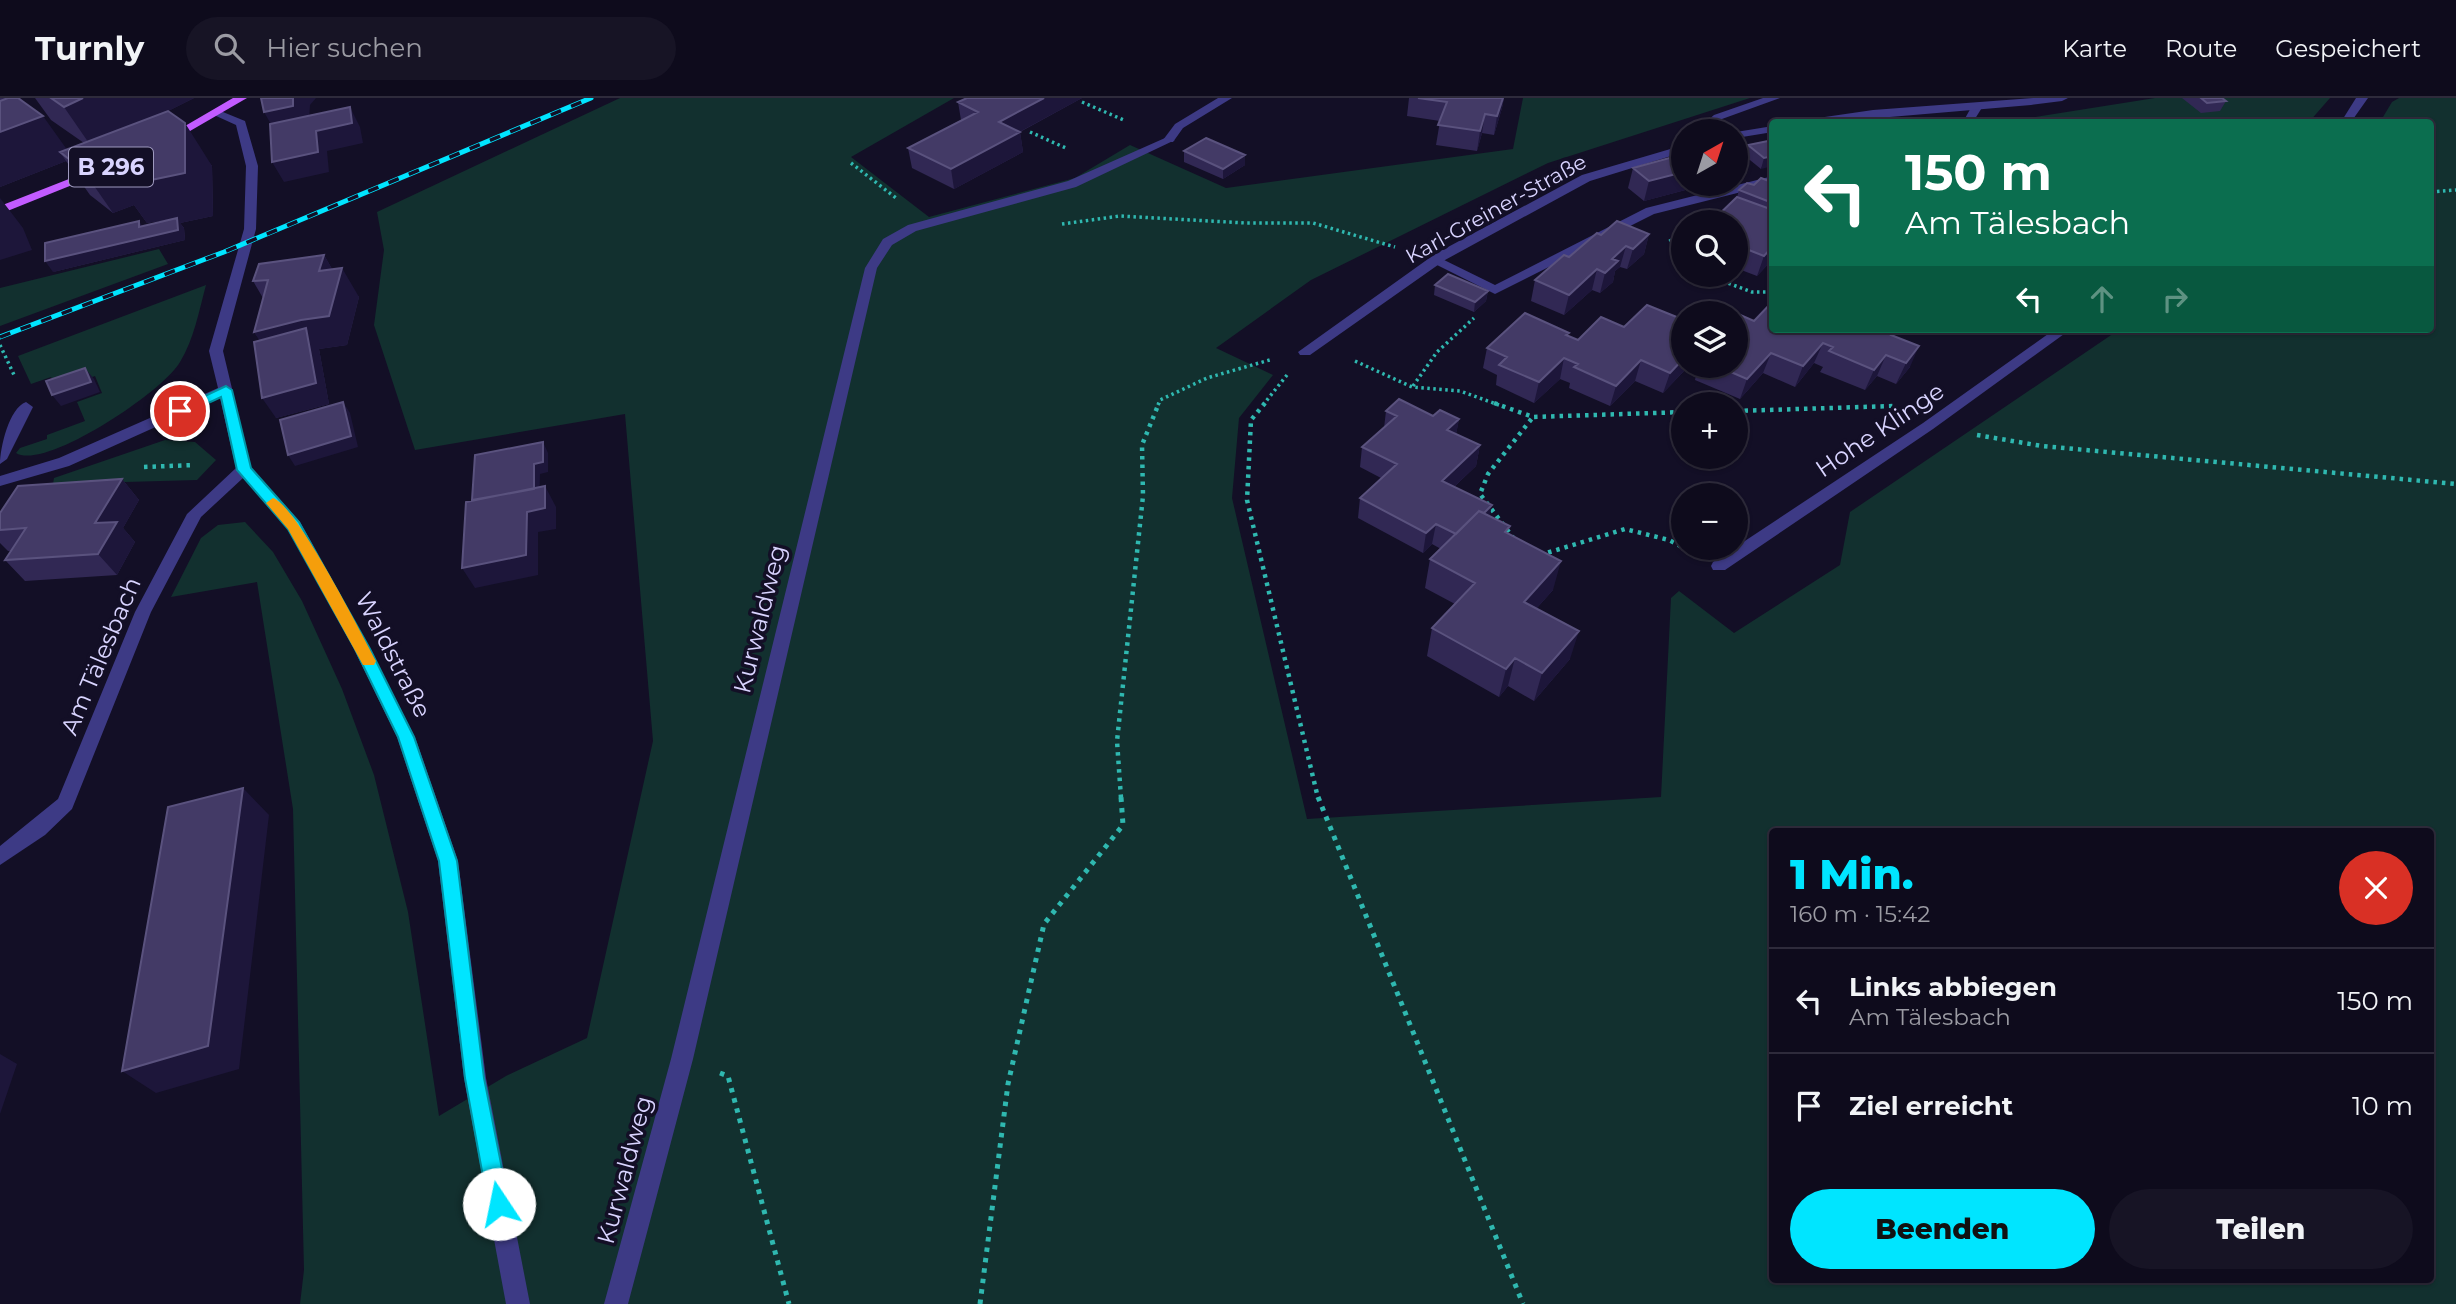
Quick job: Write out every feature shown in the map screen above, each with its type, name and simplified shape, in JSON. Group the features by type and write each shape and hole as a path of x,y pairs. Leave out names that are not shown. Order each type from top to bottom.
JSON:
{"main road":[{"name":"B 296","path":"153,147 241,98"},
{"name":"B 296","path":"0,211 110,167"}],"street":[{"path":"1716,119 1774,98"},
{"path":"1835,119 2062,98"},
{"path":"2348,119 2362,98"},
{"name":"Kurwaldweg","path":"616,1304 682,1059 871,268 887,242 927,222 1072,184 1168,140 1179,126 1218,100"},
{"path":"1970,119 1977,106"},
{"name":"Waldstraße","path":"218,113 241,123 252,166 250,229 216,351 244,470 293,526 362,649 406,737 448,861 474,1078 518,1304"},
{"path":"1748,133 1769,130"},
{"name":"Karl-Greiner-Straße","path":"1305,352 1438,259 1586,178 1671,152"},
{"path":"1438,259 1495,290 1650,211 1769,181"},
{"name":"Hohe Klinge","path":"1719,566 1928,426 2058,333"},
{"path":"0,481 64,462 226,390"},
{"path":"0,459 26,407"},
{"name":"Am Tälesbach","path":"0,857 38,829 65,804 143,612 195,514 244,470"}],"path":[{"path":"851,163 927,222"},
{"path":"2434,192 2456,190"},
{"path":"1062,224 1120,216 1220,222 1313,223 1350,236 1438,259"},
{"path":"1669,235 1671,239"},
{"path":"1738,287 1752,292 1769,292"},
{"path":"1412,387 1437,352 1493,301 1495,290"},
{"path":"0,345 6,354"},
{"path":"980,1304 1008,1084 1044,924 1123,825 1117,741 1143,496 1142,445 1160,400 1207,378 1251,363 1305,352"},
{"path":"1305,352 1251,420 1247,500 1320,806 1523,1304"},
{"path":"1352,360 1412,387 1460,391 1533,417 1671,412"},
{"path":"1748,411 1881,406"},
{"path":"1520,547 1480,494 1488,474 1533,417"},
{"path":"1928,426 2042,446 2456,484"},
{"path":"134,468 184,464 244,470"},
{"path":"1528,558 1625,529 1671,541"},
{"path":"682,1059 728,1076 789,1304"}],"green space":[{"path":"620,98 954,98 851,157 929,217 1075,178 1130,145 1226,188 1513,149 1523,98 1750,98 1685,119 1671,119 1671,123 1548,163 1311,280 1216,348 1273,375 1239,418 1232,498 1307,819 1661,797 1671,598 1679,591 1734,633 1840,565 1850,512 2114,333 2434,333 2434,119 2382,119 2392,102 2399,98 2456,98 2456,1304 300,1304 304,1270 293,809 257,582 171,597 201,538 218,525 245,522 273,552 302,601 342,689 374,775 408,912 439,1116 506,1076 587,1038 653,741 625,414 415,450 374,325 384,250 377,212"},
{"path":"2155,98 2330,98 2312,119 2022,119"},
{"path":"159,249 168,264 0,326 0,288"},
{"path":"206,285 196,325 185,353 170,375 152,391 76,440 31,455 16,453 20,448 47,439 47,435 85,421 77,402 102,393 95,376 57,390 51,377 31,384 18,356"},
{"path":"165,440 195,442 216,460 197,480 53,484 54,478"}],"building":[{"path":"18,98 43,116 0,132 0,101"},
{"path":"51,98 83,98 64,107"},
{"path":"261,98 293,98 293,106 264,112"},
{"path":"967,98 1044,98 999,122 1020,132 951,169 908,148 978,112 958,102"},
{"path":"1418,98 1503,98 1497,116 1485,114 1480,131 1438,125 1447,102"},
{"path":"2201,98 2222,98 2226,101 2207,103"},
{"path":"350,107 352,123 316,131 318,152 272,162 270,124"},
{"path":"168,111 185,123 185,173 151,180 149,174 117,180 117,158 83,170 60,152"},
{"path":"1206,138 1245,155 1223,169 1184,151"},
{"path":"1769,141 1769,157 1764,158 1748,145"},
{"path":"1671,158 1671,175 1649,181 1633,168"},
{"path":"1761,178 1769,181 1769,202 1748,193 1748,183 1754,185"},
{"path":"1737,197 1769,209 1769,250 1764,256 1748,250 1748,210 1723,210"},
{"path":"177,218 178,230 45,261 45,243 139,221 139,227"},
{"path":"1617,221 1649,234 1633,249 1626,246 1612,259 1618,261 1605,273 1597,269 1569,295 1535,280 1564,255 1569,257 1597,233 1601,235"},
{"path":"324,255 319,271 342,268 329,316 254,332 268,280 253,281 259,264"},
{"path":"1448,274 1488,291 1475,302 1435,285"},
{"path":"1647,305 1671,315 1670,373 1641,360 1616,386 1574,367 1578,364 1564,358 1539,382 1499,365 1507,357 1487,348 1525,313 1569,333 1566,335 1578,340 1601,317 1624,327"},
{"path":"1769,305 1769,333 1893,333 1891,335 1919,346 1906,363 1886,355 1874,370 1829,351 1833,347 1823,343 1803,366 1771,353 1748,378 1748,318 1754,321"},
{"path":"306,328 316,383 262,398 254,342"},
{"path":"85,368 91,382 52,395 46,381"},
{"path":"1399,399 1433,416 1440,410 1459,419 1447,430 1480,445 1442,481 1492,505 1484,513 1479,511 1456,534 1436,524 1426,533 1360,498 1397,464 1362,447 1397,416 1386,411"},
{"path":"343,402 351,436 288,455 280,420"},
{"path":"543,442 543,462 534,464 534,489 472,500 475,455"},
{"path":"122,479 95,523 117,522 98,554 5,560 26,528 0,530 0,513 18,486"},
{"path":"545,486 545,508 527,512 526,555 462,568 466,502"},
{"path":"1479,511 1510,526 1505,532 1561,561 1524,602 1579,631 1542,673 1515,658 1506,669 1432,628 1475,583 1430,559"},
{"path":"243,788 208,1046 122,1071 168,807"}],"railway":[{"path":"0,337 224,252 591,98"}],"slow traffic":[{"path":"273,503 293,526 368,661"}],"route":[{"path":"180,411 226,390 244,470 293,526 362,649 406,737 448,861 474,1078 499,1204"}]}
